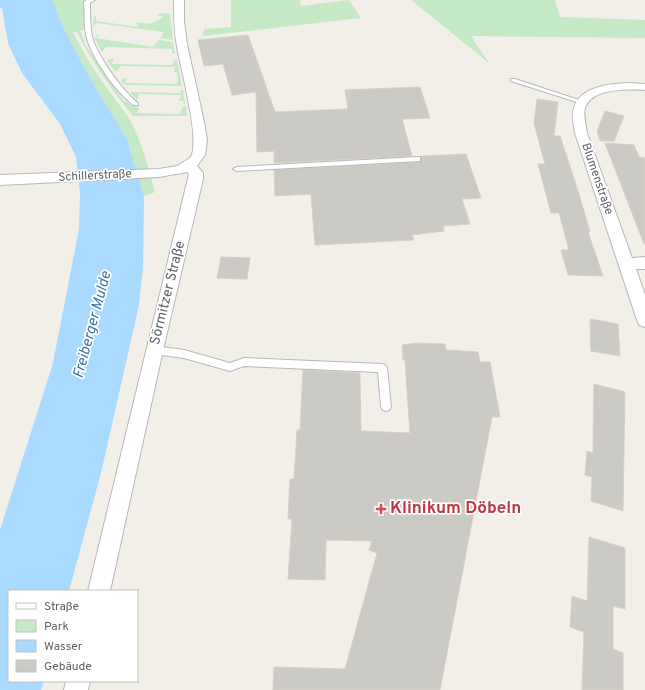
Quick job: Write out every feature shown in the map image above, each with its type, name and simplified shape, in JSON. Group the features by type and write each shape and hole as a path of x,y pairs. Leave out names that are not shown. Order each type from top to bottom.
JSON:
{"street":[{"path":"179,0 178,12 181,42 199,129 199,154 194,162 189,166"},
{"path":"582,102 590,94 610,88 645,87"},
{"name":"Blumenstraße","path":"582,102 579,107 581,133 645,320"},
{"name":"Schillerstraße","path":"0,180 159,173 178,170 189,166"},
{"name":"Sörmitzer Straße","path":"99,590 154,350 196,179 196,173 189,166"},
{"path":"627,264 645,263"}],"lane":[{"path":"92,0 87,2 88,30 90,40 98,56 120,87 130,100 136,104"},
{"path":"513,80 582,102"},
{"path":"237,169 418,159"},
{"path":"154,350 184,354 230,367 244,362 382,368 386,407"}],"green space":[{"path":"52,0 84,0 84,30 80,31 86,46 124,101 139,108 137,113 180,114 183,106 186,106 187,116 133,116 103,76 77,32 73,32 96,72 130,120 141,146 155,192 144,196 127,139 96,89 66,33"},
{"path":"231,0 300,0 301,6 349,0 361,18 203,36 204,29 231,27"},
{"path":"411,0 555,0 560,17 645,20 645,38 471,36 489,63"},
{"path":"164,13 170,14 173,40 160,38 164,32 97,23 93,27 94,16 96,16 96,21 138,27 136,22 150,24 164,17 156,15"},
{"path":"98,34 96,38 153,47 159,40 173,42 175,54 172,53 172,49 106,47 102,52 94,39"},
{"path":"114,59 112,64 172,65 174,60 177,60 182,86 126,85 121,82 123,78 127,78 125,83 177,84 177,73 174,72 175,67 120,66 118,71 115,71 107,61"},
{"path":"181,90 183,90 185,104 183,104 184,101 179,101 181,95 139,94 137,100 130,92 180,93"}],"water":[{"name":"Freiberger Mulde","path":"0,0 52,0 66,33 96,89 127,139 144,196 143,267 139,305 101,473 69,590 8,590 8,682 44,682 41,690 0,690 0,530 53,363 79,229 80,193 76,157 60,124 22,73 8,43 2,9 0,7"}],"building":[{"path":"248,35 275,112 348,109 345,90 420,87 430,118 402,119 412,156 274,163 274,151 257,152 256,92 232,95 223,64 204,66 198,40"},
{"path":"537,99 558,102 554,136 560,136 590,232 588,232 603,276 568,275 561,250 569,250 559,213 551,213 538,164 545,164 534,123"},
{"path":"605,111 624,116 614,141 600,141 597,131"},
{"path":"605,143 634,145 639,157 645,158 645,244 644,244"},
{"path":"466,154 481,198 462,199 470,224 443,226 444,231 412,235 414,240 315,245 311,194 275,196 274,170 420,162 421,156"},
{"path":"221,257 250,258 247,279 217,278"},
{"path":"590,319 618,324 620,356 591,351"},
{"name":"Klinikum Döbeln","path":"416,343 445,344 446,350 478,352 480,362 490,362 500,417 492,417 440,690 273,690 274,667 345,669 377,553 369,550 372,541 326,540 325,580 288,579 292,519 288,519 290,479 294,479 297,430 300,430 303,370 360,373 361,431 410,433 405,360 403,360 402,345"},
{"path":"594,384 625,392 623,511 591,501 592,477 585,475 587,451 593,453"},
{"path":"589,537 625,548 625,609 613,606 613,649 623,653 623,690 582,690 584,632 570,627 572,596 587,601"}],"place":[{"name":"Klinikum Döbeln","path":"381,509"}]}
